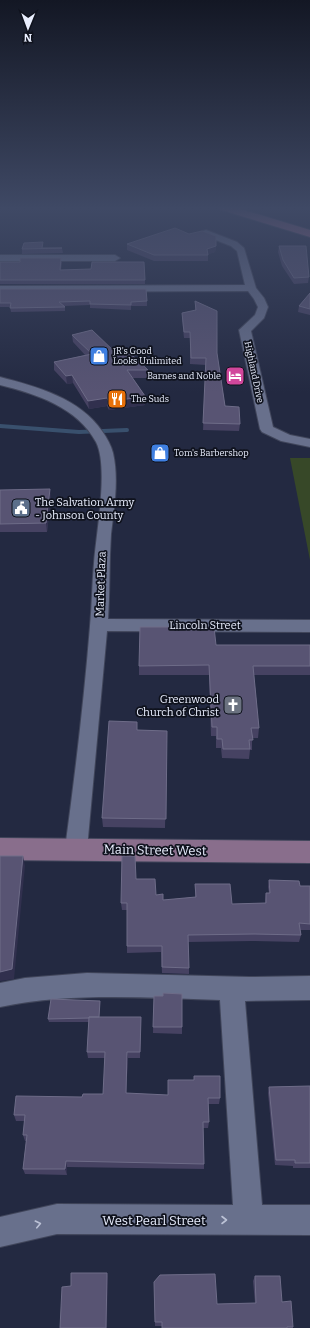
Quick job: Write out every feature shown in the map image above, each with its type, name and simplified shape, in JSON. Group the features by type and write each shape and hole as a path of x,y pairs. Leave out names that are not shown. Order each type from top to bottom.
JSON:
{"main road":[{"name":"Main Street West","path":"0,849 310,852"}],"street":[{"name":"Highland Drive","path":"246,269 251,288 259,298 263,307 260,316 245,330 267,429 286,438 310,443"},
{"path":"0,289 251,288"},
{"name":"Market Plaza","path":"0,381 30,389 66,403 91,426 103,443 106,453 107,481 99,625 87,755 76,849"},
{"name":"Lincoln Street","path":"99,625 310,626"},
{"path":"0,994 25,990 86,985 310,988"},
{"path":"232,988 248,1220"},
{"name":"West Pearl Street","path":"0,1232 57,1219 310,1220"}],"green space":[{"path":"290,458 310,458 310,560"}],"building":[{"path":"0,269 144,269 145,280 0,280"},
{"path":"288,269 308,269 309,277 294,278"},
{"path":"0,289 146,289 147,301 131,302 131,305 90,304 90,301 59,302 65,307 10,308 11,303 0,303"},
{"path":"310,293 310,309 299,306"},
{"path":"195,301 217,311 217,353 225,406 239,407 240,424 203,423 206,358 191,358 190,332 184,332 182,313 196,310"},
{"path":"92,330 117,354 131,354 148,370 127,370 145,396 109,402 107,398 88,401 72,375 66,376 54,362 92,354 72,335"},
{"path":"50,489 46,523 0,524 0,490"},
{"path":"140,627 214,627 216,645 310,645 310,666 253,666 259,728 251,728 253,740 249,740 250,749 223,749 222,739 217,739 217,727 212,727 209,665 139,666"},
{"path":"109,721 137,722 137,730 167,731 166,819 102,818"},
{"path":"0,856 23,856 12,969 0,972"},
{"path":"122,856 135,856 136,879 155,879 156,895 163,894 163,900 196,897 195,884 230,884 232,904 266,903 266,893 270,893 269,880 299,881 300,886 310,886 310,924 299,923 301,935 188,935 189,968 162,967 162,946 127,946 127,903 121,903"},
{"path":"163,993 182,994 182,1027 153,1027 154,996 163,996"},
{"path":"51,999 100,1001 99,1017 48,1019"},
{"path":"89,1017 141,1017 140,1052 127,1052 126,1093 168,1095 168,1080 194,1080 194,1076 220,1076 220,1098 208,1098 209,1122 203,1122 204,1164 66,1161 65,1169 23,1169 27,1135 23,1135 25,1115 14,1115 16,1096 82,1097 83,1094 103,1094 105,1052 87,1052"},
{"path":"310,1086 310,1163 295,1163 295,1160 276,1160 269,1087"},
{"path":"71,1273 107,1273 106,1328 60,1328 62,1287 71,1286"},
{"path":"215,1274 217,1304 256,1303 255,1276 280,1276 282,1302 291,1301 293,1327 162,1328 162,1322 155,1322 154,1282 160,1275"}],"waterway":[{"path":"0,426 79,432 127,430"}],"place":[{"name":"JR's Good Looks Unlimited","path":"99,356"},
{"name":"Barnes and Noble","path":"235,376"},
{"name":"The Suds","path":"117,399"},
{"name":"Tom's Barbershop","path":"160,453"},
{"name":"The Salvation Army - Johnson County","path":"21,508"},
{"name":"Greenwood Church of Christ","path":"233,705"}]}
